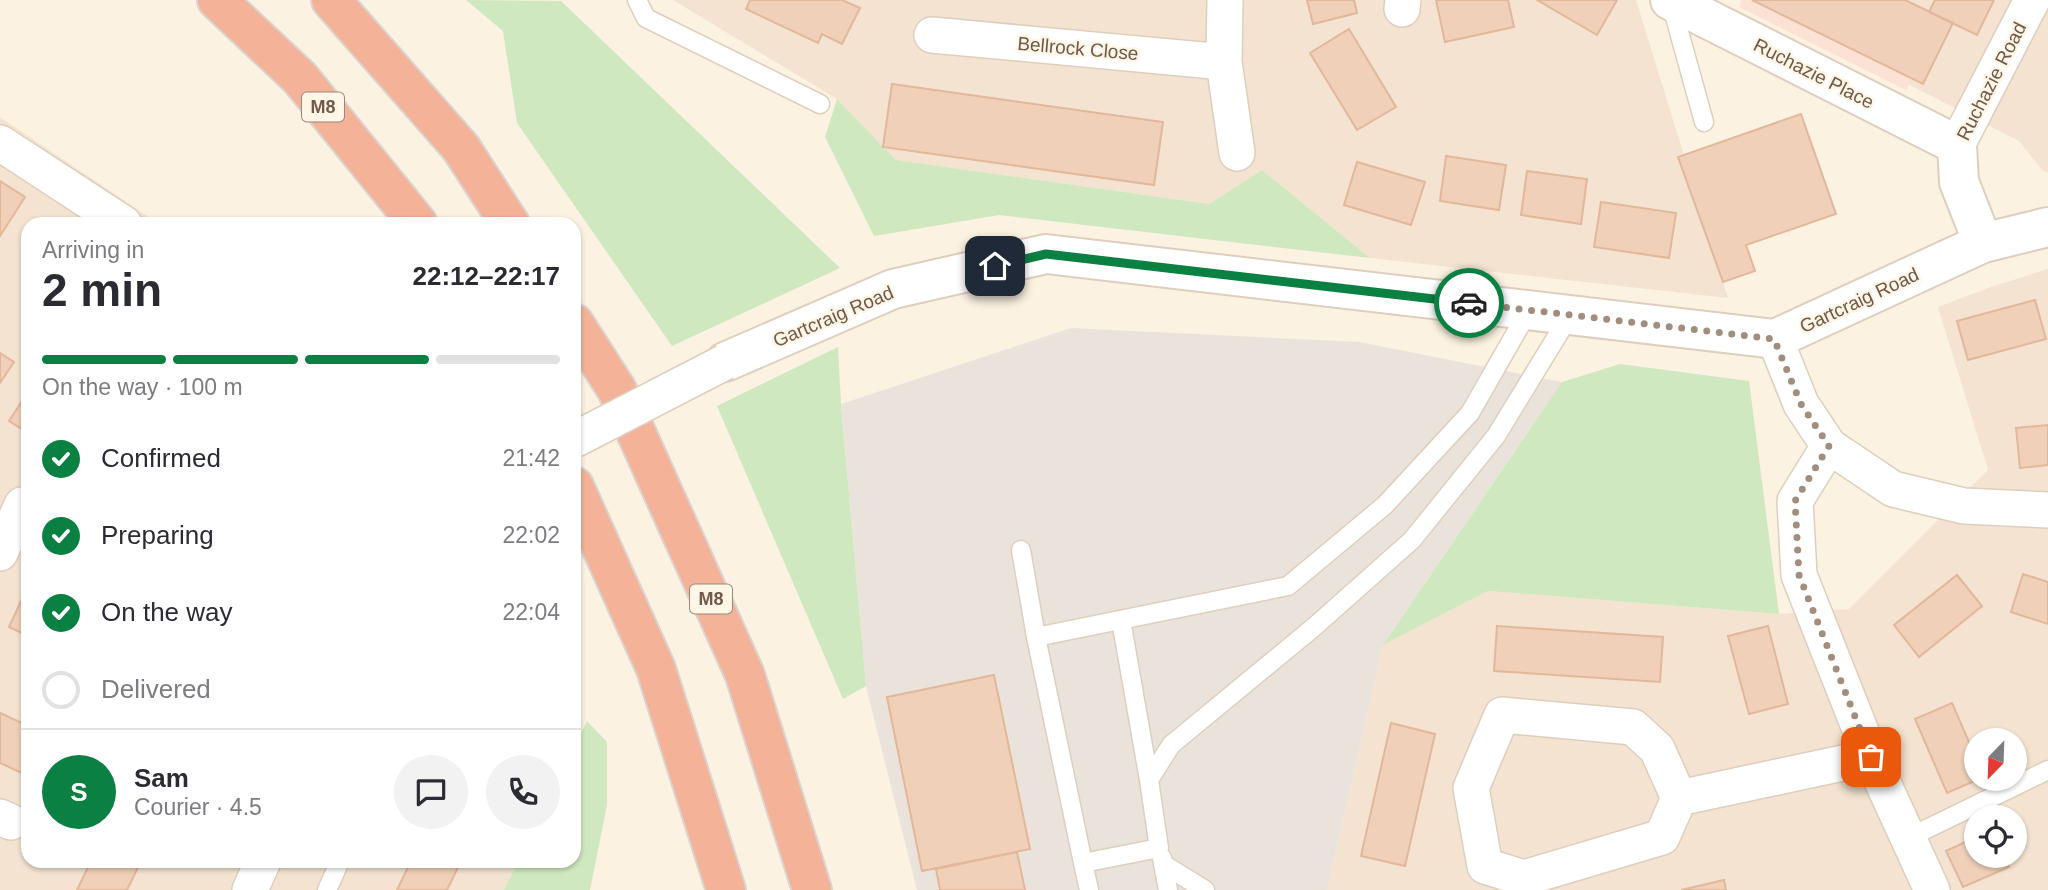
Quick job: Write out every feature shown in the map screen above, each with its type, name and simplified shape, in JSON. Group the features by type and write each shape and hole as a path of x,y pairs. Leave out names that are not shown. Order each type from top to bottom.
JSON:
{"highway":[{"name":"M8","path":"217,0 300,78 412,217"},
{"path":"331,0 461,148 505,217"},
{"name":"M8","path":"581,334 617,390 746,675 812,890"},
{"path":"581,502 656,669 726,890"}],"street":[{"path":"1225,0 1224,62 1237,153"},
{"name":"Ruchazie Place","path":"1670,0 1957,145"},
{"name":"Ruchazie Road","path":"1983,243 1959,181 1957,145 2032,0"},
{"name":"Bellrock Close","path":"932,35 1224,62"},
{"path":"0,143 113,217"},
{"name":"Gartcraig Road","path":"581,435 725,362 893,289 1046,254 1774,339 1983,243 2048,227"},
{"path":"1774,339 1801,404 1829,446 1893,489 1964,506 2048,510"},
{"path":"1829,446 1795,501 1799,575 1871,757 1932,890"},
{"path":"0,553 17,501"},
{"path":"1502,715 1633,727 1657,749 1679,798 1662,837 1524,878 1485,866 1471,788 1502,715"},
{"path":"1679,798 1871,757"},
{"path":"250,890 260,868"}],"lane":[{"path":"637,0 646,18 820,104"},
{"path":"1670,0 1704,122"},
{"path":"1036,637 1288,586 1385,505 1470,413 1529,310"},
{"path":"1149,780 1171,745 1314,627 1412,540 1496,436 1570,315"},
{"path":"1021,550 1036,637 1089,890"},
{"path":"1121,620 1168,890"},
{"path":"1908,838 2048,770"},
{"path":"1083,863 1161,856 1205,890"},
{"path":"327,890 337,868"}],"shaded area":[{"path":"673,0 1636,0 1728,298 1370,258 1262,170 1209,204 896,160 837,99"},
{"path":"1742,0 1907,0 1942,18 1906,90 1739,7"},
{"path":"1744,0 2048,0 2048,173 2043,171 2019,141"},
{"path":"0,117 149,217 21,217 21,868 515,868 504,890 0,890"},
{"path":"2048,269 2048,890 1327,890 1383,645 1488,591 1779,614 1849,609 1988,470 1938,307"},
{"path":"1071,328 1359,342 1562,382 1383,645 1327,890 917,890 866,686 841,404"}],"green space":[{"path":"466,0 561,1 840,268 672,346 517,123 503,31"},
{"path":"837,99 896,160 1209,204 1262,170 1370,258 999,215 874,236 825,137"},
{"path":"838,347 866,686 843,699 717,406"},
{"path":"1620,364 1749,381 1779,614 1488,591 1383,645 1562,382"},
{"path":"587,721 607,742 607,805 590,890 504,890 515,868 581,868 581,733"}],"building":[{"path":"750,0 842,0 860,8 842,44 822,34 818,43 746,9"},
{"path":"1307,0 1354,0 1357,13 1313,24"},
{"path":"1436,0 1508,0 1514,27 1445,42"},
{"path":"1537,0 1617,0 1597,35"},
{"path":"1752,0 1905,0 1953,23 1923,84"},
{"path":"1935,0 1994,0 1977,35 1929,12"},
{"path":"1349,29 1396,107 1357,130 1310,53"},
{"path":"892,84 1163,122 1154,185 883,147"},
{"path":"1801,114 1836,214 1746,245 1755,271 1723,282 1678,157"},
{"path":"1446,156 1506,165 1499,210 1440,201"},
{"path":"1357,162 1425,182 1411,225 1344,205"},
{"path":"1527,171 1587,179 1581,224 1521,215"},
{"path":"0,181 25,197 0,236"},
{"path":"1601,202 1676,213 1669,258 1594,247"},
{"path":"2035,300 2046,339 1968,360 1957,321"},
{"path":"0,353 14,362 0,383"},
{"path":"21,403 21,429 9,421"},
{"path":"2048,425 2048,465 2020,468 2016,428"},
{"path":"2023,574 2048,582 2048,624 2011,612"},
{"path":"1957,575 1982,606 1919,657 1894,625"},
{"path":"21,601 21,633 9,627"},
{"path":"1497,626 1663,637 1660,682 1494,671"},
{"path":"1768,626 1788,704 1749,714 1728,636"},
{"path":"994,675 1030,849 922,871 887,697"},
{"path":"1952,703 1964,730 1964,786 1947,793 1915,719"},
{"path":"0,713 21,723 21,773 0,763"},
{"path":"1391,723 1435,734 1405,866 1361,856"},
{"path":"1964,843 1964,868 2007,868 1963,887 1946,851"},
{"path":"1017,852 1025,890 940,890 936,869"},
{"path":"88,868 138,868 127,890 77,890"},
{"path":"408,868 458,868 447,890 397,890"},
{"path":"1724,880 1726,890 1681,890"}],"way so far":[{"path":"1469,303 1774,339 1801,404 1829,446 1795,501 1799,575 1871,757"}],"route":[{"path":"995,266 1046,254 1469,303"}]}
